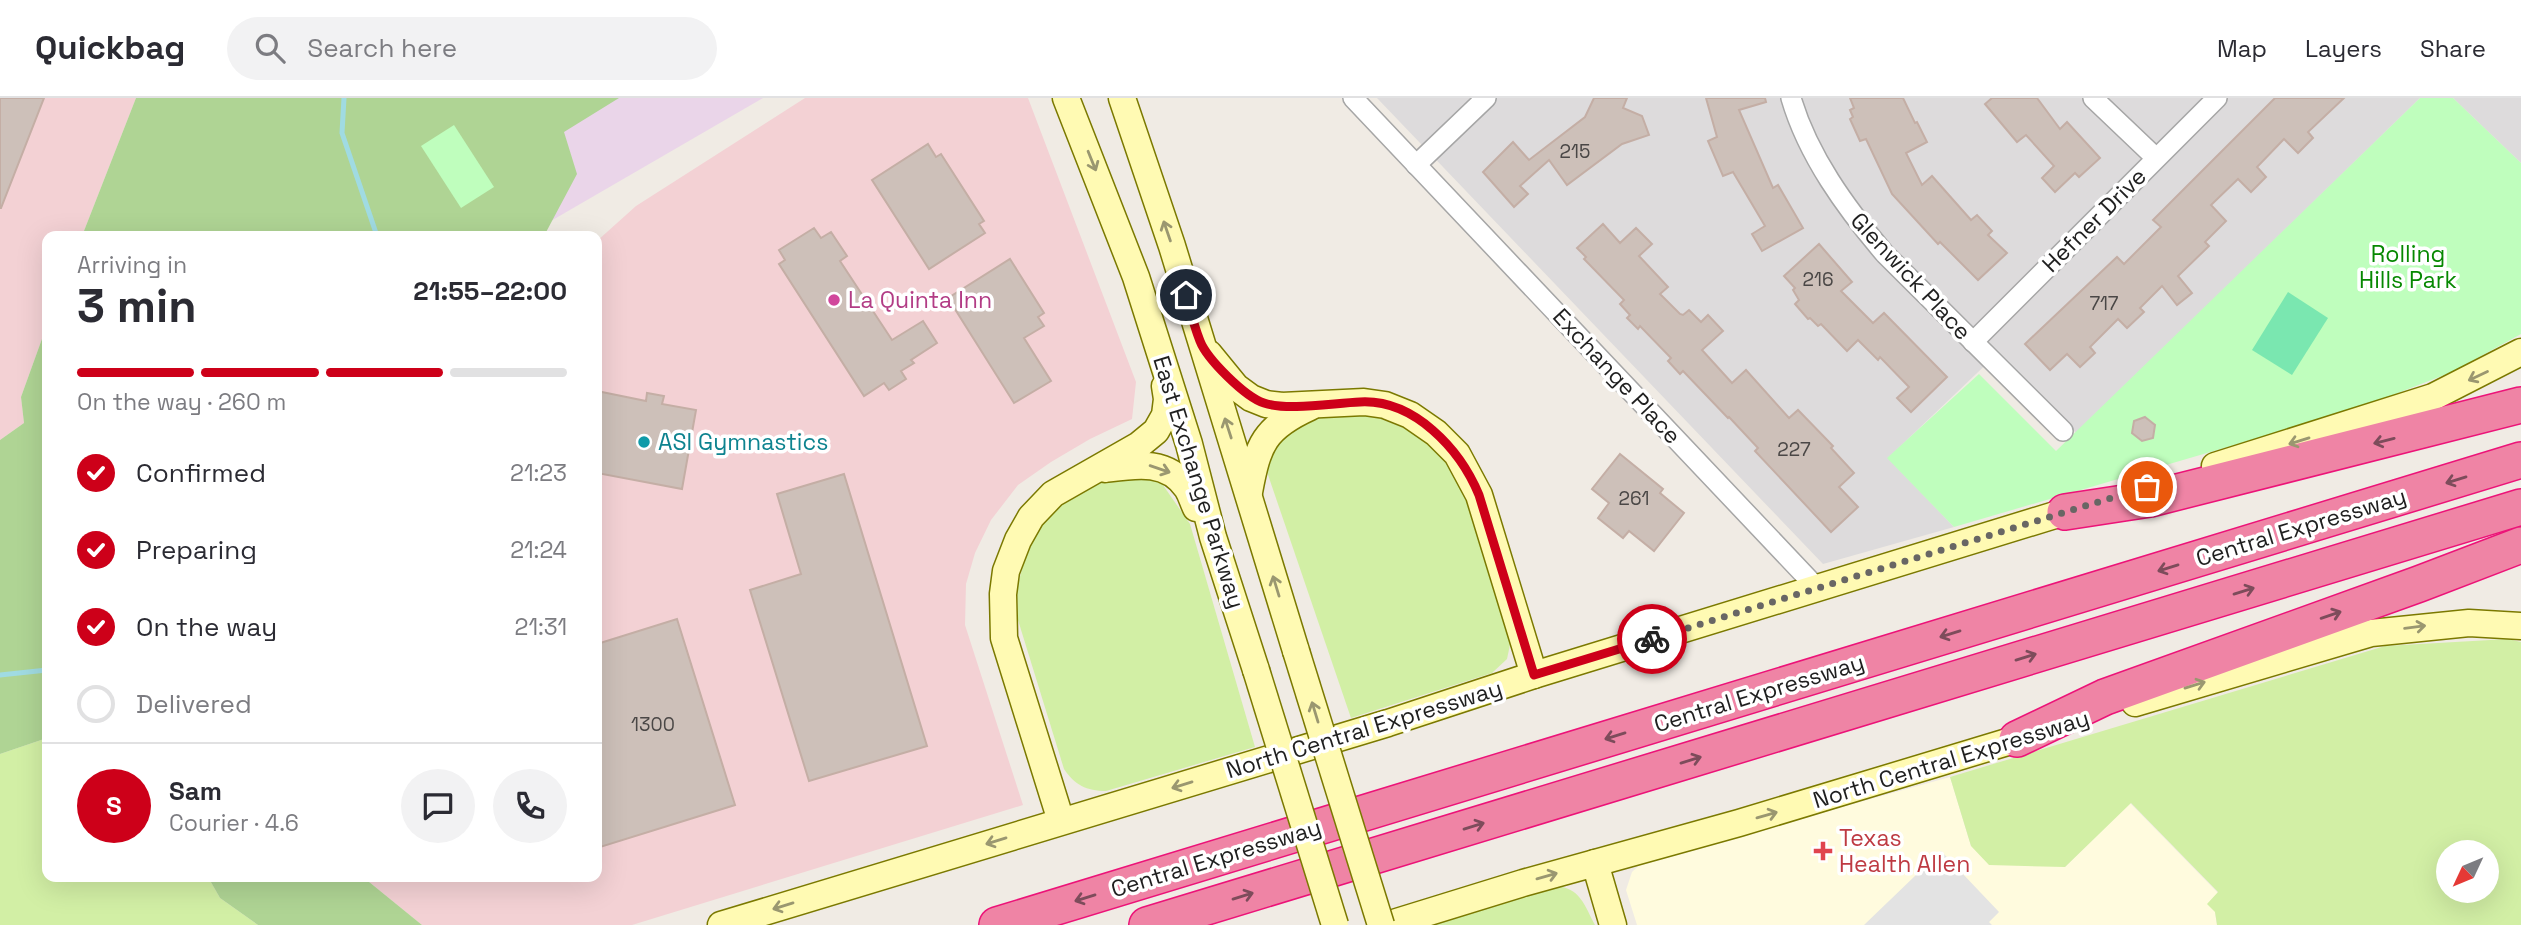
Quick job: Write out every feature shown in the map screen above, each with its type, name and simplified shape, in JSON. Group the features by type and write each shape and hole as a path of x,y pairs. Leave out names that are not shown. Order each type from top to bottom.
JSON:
{"highway":[{"path":"2065,512 2150,499 2521,405"},
{"name":"Central Expressway","path":"997,925 2521,460"},
{"name":"Central Expressway","path":"1147,925 2521,507"},
{"path":"2017,739 2105,697 2521,545"}],"main road":[{"name":"East Exchange Parkway","path":"1066,98 1131,264 1161,353 1189,444 1213,537 1335,925"},
{"name":"East Exchange Parkway","path":"1122,98 1172,246 1381,925"},
{"path":"1200,344 1236,387 1251,398 1282,406 1364,402 1385,405 1410,415 1457,454 1473,479 1479,495 1534,675"},
{"name":"North Central Expressway","path":"721,925 1388,723 1534,675 2306,438 2434,397 2521,352"},
{"path":"1061,821 1004,638 1003,593 1006,571 1018,540 1031,517 1053,494 1139,445 1156,431 1165,415 1167,399 1161,353"},
{"path":"1248,493 1259,448 1271,432 1281,421 1315,405"},
{"path":"1093,470 1143,464 1173,473 1187,487 1213,537"},
{"name":"North Central Expressway","path":"1387,925 1765,816 2371,633 2469,623 2521,626"},
{"path":"1595,863 1613,925"}],"street":[{"name":"Exchange Place","path":"1353,98 1817,588"},
{"path":"1416,165 1486,98"},
{"name":"Glenwick Place","path":"1791,98 1794,111 1817,157 1860,225 1885,254 2063,430"},
{"path":"2093,98 2156,158"},
{"name":"Hefner Drive","path":"1973,342 2217,98"}],"shaded area":[{"path":"0,98 136,98 84,231 42,231 42,339 21,397 24,423 0,440"},
{"path":"596,98 763,98 534,231 402,231"},
{"path":"805,98 1028,98 1136,382 1132,419 1090,439 1018,485 991,520 975,553 966,584 965,625 1023,805 632,925 422,925 369,882 602,882 602,237 636,206"},
{"path":"1377,98 2420,98 2076,433 1998,353 1888,458 1954,527 1823,564"},
{"path":"2453,98 2521,98 2521,163"},
{"name":"Texas Health Allen","path":"1950,777 1971,846 2065,867 2130,803 2218,893 2215,912 2217,925 1637,925 1626,890 1632,872 1648,857 1755,831"},
{"path":"1941,851 1999,912 1989,922 1992,925 1864,925"}],"green space":[{"path":"136,98 619,98 564,132 577,174 547,231 84,231"},
{"name":"Rolling Hills Park","path":"2420,98 2453,98 2521,163 2521,334 2452,372 2354,410 1954,527 1887,458 1979,374 2056,451"},
{"path":"454,125 494,187 461,208 421,146"},
{"path":"2288,292 2328,318 2292,375 2252,350"},
{"path":"42,339 42,740 0,754 0,440 24,423 21,397"},
{"path":"1364,412 1414,432 1438,449 1461,482 1511,640 1507,659 1492,673 1351,718 1265,466 1281,431 1328,413"},
{"path":"1120,474 1156,475 1190,524 1255,747 1099,791 1082,786 1064,769 1018,620 1017,588 1037,529 1056,508 1079,491"},
{"path":"2508,639 2521,642 2521,925 2217,925 2215,912 2207,904 2218,892 2131,803 2065,867 1989,865 1971,846 1950,777 2385,646"},
{"path":"42,740 42,882 211,882 220,898 258,925 0,925 0,754"},
{"path":"211,882 369,882 422,925 258,925 220,898"},
{"path":"1548,885 1567,888 1578,896 1595,925 1412,925"}],"building":[{"path":"0,98 44,98 1,208 0,208"},
{"path":"1594,98 1627,98 1623,108 1642,116 1649,135 1622,144 1567,185 1549,160 1520,186 1528,194 1514,207 1483,172 1513,142 1529,160 1585,117"},
{"path":"1706,98 1765,98 1766,102 1739,110 1773,188 1778,185 1803,228 1762,251 1752,234 1765,226 1733,172 1723,176 1708,141 1717,137"},
{"path":"1850,98 1903,98 1927,142 1906,153 1922,185 1932,176 1971,220 1977,215 1992,231 1988,235 2007,253 1978,280 1940,242 1938,244 1892,194 1866,139 1860,141 1850,119 1853,117 1850,110 1854,108"},
{"path":"1992,98 2037,98 2060,129 2067,122 2100,158 2079,177 2075,173 2055,192 2042,178 2054,166 2026,135 2017,142 1985,104"},
{"path":"2275,98 2344,98 2308,132 2313,138 2298,153 2284,139 2257,167 2266,177 2251,192 2238,179 2211,205 2226,221 2205,242 2209,246 2178,276 2192,293 2177,305 2162,286 2140,308 2144,312 2127,328 2118,319 2090,347 2095,353 2080,367 2067,354 2050,370 2025,344 2117,257 2124,264 2161,227 2153,220"},
{"path":"928,144 936,157 941,154 984,221 979,224 985,233 929,269 872,180"},
{"path":"1603,224 1620,243 1636,228 1652,244 1639,256 1668,287 1660,294 1680,314 1683,315 1689,310 1701,322 1708,315 1723,331 1702,350 1732,383 1746,370 1789,418 1798,410 1833,446 1831,448 1854,473 1839,487 1858,507 1831,532 1755,451 1758,448 1729,417 1683,371 1680,374 1668,361 1671,358 1640,326 1638,329 1627,318 1630,315 1620,304 1624,300 1584,259 1586,257 1577,248"},
{"name":"La Quinta Inn","path":"814,228 821,238 831,232 847,256 840,261 892,340 923,321 937,343 911,360 914,363 901,371 906,379 889,390 884,383 864,396 779,264 785,260 779,250"},
{"path":"1819,244 1852,282 1841,291 1873,323 1884,313 1947,377 1911,412 1897,398 1909,387 1880,357 1878,360 1858,340 1847,351 1821,324 1818,326 1808,319 1795,304 1799,300 1793,290 1795,288 1784,276"},
{"path":"1010,259 1044,313 1038,317 1044,326 1024,338 1051,381 1014,403 948,298"},
{"name":"ASI Gymnastics","path":"602,392 646,401 647,393 664,396 662,404 696,410 682,489 602,474"},
{"path":"2145,417 2155,425 2153,438 2142,441 2132,433 2134,421"},
{"path":"1620,454 1663,489 1660,493 1684,513 1654,551 1629,531 1623,538 1598,518 1609,503 1592,489"},
{"path":"844,474 927,746 809,781 750,590 801,574 777,494"},
{"path":"677,619 735,805 602,846 602,642"}],"waterway":[{"path":"344,98 342,133 375,231"},
{"path":"0,675 42,671"}],"way so far":[{"path":"1652,639 2147,487"}],"place":[{"name":"La Quinta Inn","path":"834,300"},
{"name":"ASI Gymnastics","path":"644,442"},
{"name":"Texas Health Allen","path":"1823,851"}],"route":[{"path":"1186,295 1200,344 1236,387 1251,398 1282,406 1364,402 1385,405 1410,415 1436,433 1457,454 1473,479 1479,495 1534,675 1652,639"}]}
